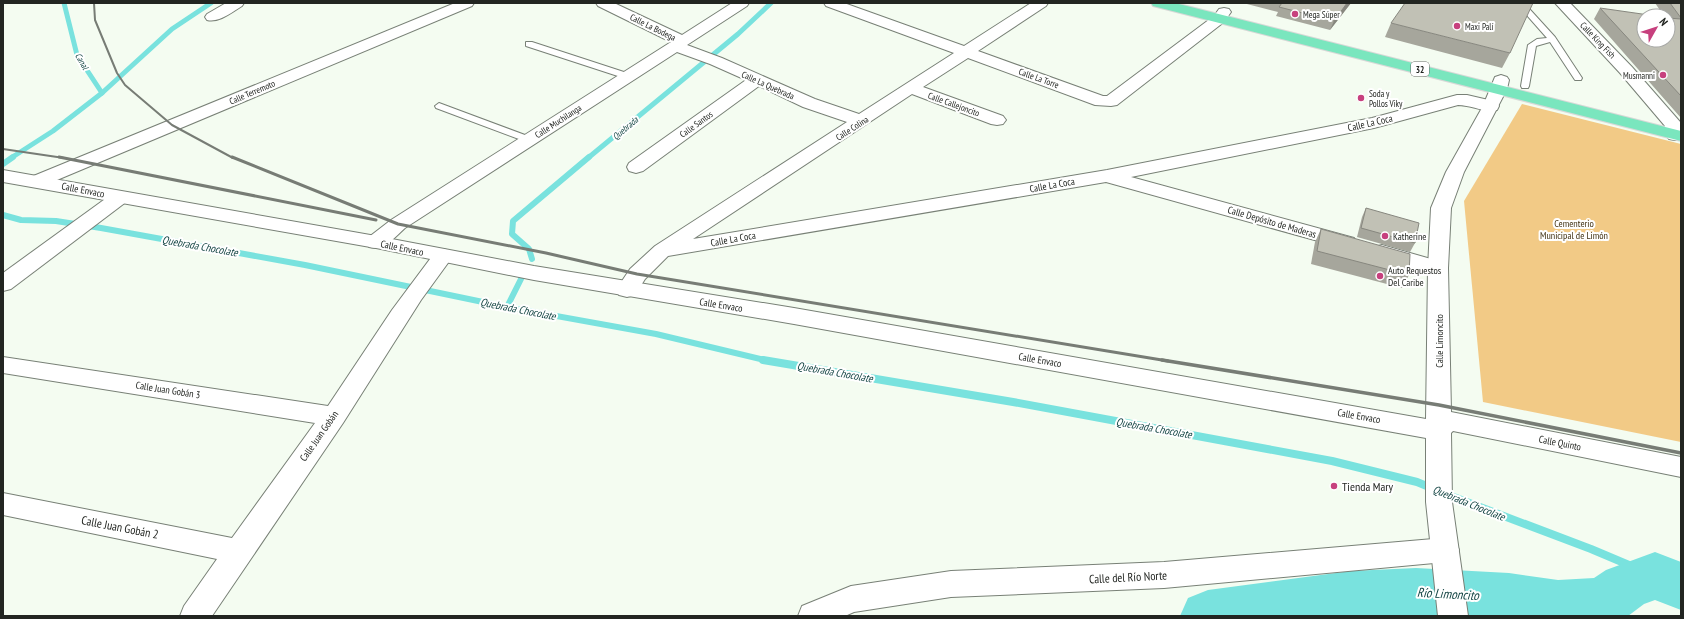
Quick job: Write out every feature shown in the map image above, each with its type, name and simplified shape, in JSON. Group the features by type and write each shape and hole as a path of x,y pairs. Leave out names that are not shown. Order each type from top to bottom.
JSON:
{"highway":[{"name":"32","path":"1158,3 1222,15 1497,91 1678,131"},
{"name":"32","path":"1190,3 1222,15"},
{"name":"32","path":"1497,91 1525,86 1678,131"}],"street":[{"path":"212,17 237,3"},
{"name":"Calle Terremoto","path":"38,181 467,3"},
{"name":"Calle La Bodega","path":"603,3 683,46"},
{"name":"Calle Muchilanga","path":"376,242 398,224 628,76 683,46 742,3"},
{"name":"Calle La Torre","path":"831,3 1101,101 1111,101 1222,15"},
{"name":"Calle Colina","path":"662,251 1041,3"},
{"name":"Calle King Fish","path":"1562,3 1626,70 1678,131"},
{"name":"Calle La Quebrada","path":"683,46 809,103 862,121"},
{"name":"Calle Santos","path":"636,167 757,80"},
{"name":"Calle Callejoncito","path":"911,88 997,120"},
{"name":"Calle La Coca","path":"662,251 1107,176 1374,122 1457,100 1467,100 1497,91"},
{"name":"Calle Limoncito","path":"1453,616 1439,489 1440,425 1438,268 1441,208 1455,172 1497,91"},
{"name":"Calle Envaco","path":"3,176 38,181 112,202 376,242 626,290 1440,425"},
{"name":"Calle Depósito de Maderas","path":"1107,176 1438,268"},
{"path":"3,284 112,202"},
{"path":"626,290 637,274 662,251"},
{"name":"Calle Juan Gobán","path":"195,616 238,550 334,416 418,287 443,256"},
{"name":"Calle Juan Gobán 3","path":"3,365 334,416"},
{"name":"Calle Quinto","path":"1440,425 1681,466"},
{"name":"Calle Juan Gobán 2","path":"3,504 238,550"},
{"name":"Calle del Río Norte","path":"814,616 851,599 951,584 1164,575 1446,559"}],"lane":[{"path":"1520,3 1552,39 1578,78"},
{"path":"1525,86 1532,45 1540,41 1552,39"},
{"path":"529,44 628,76"},
{"path":"439,106 530,140"}],"green space":[{"name":"Cementerio Municipal de Limón","path":"1522,104 1681,144 1681,442 1483,402 1464,201"}],"building":[{"name":"Mega Súper","path":"1282,3 1347,3 1334,21 1279,7"},
{"name":"Maxi Palí","path":"1405,3 1533,3 1510,53 1391,23"},
{"path":"1670,3 1681,3 1681,18 1676,11 1676,8 1674,8"},
{"path":"1600,8 1636,13 1636,47"},
{"path":"1676,19 1681,19 1681,96 1637,48 1676,48"},
{"path":"1366,208 1419,223 1415,243 1361,228"},
{"path":"1321,229 1410,254 1409,275 1317,251"}],"waterway":[{"name":"Canal","path":"64,3 77,55 102,93"},
{"name":"Quebrada Chocolate","path":"102,93 172,29 211,3"},
{"name":"Quebrada","path":"588,158 738,34 771,3"},
{"name":"Quebrada Chocolate","path":"11,158 53,131 102,93"},
{"name":"Quebrada Chocolate","path":"3,164 13,157"},
{"name":"Quebrada","path":"532,259 529,249 512,234 513,221 589,157"},
{"name":"Quebrada Chocolate","path":"3,215 21,220 56,221 101,228 305,265 507,307"},
{"name":"Quebrada","path":"507,307 521,279"},
{"name":"Quebrada Chocolate","path":"507,307 656,334 769,361"},
{"name":"Quebrada Chocolate","path":"763,360 1013,402 1332,461 1417,482 1434,489"},
{"name":"Quebrada Chocolate","path":"1443,493 1591,549 1655,576"},
{"name":"Río Limoncito","path":"1208,616 1351,596 1416,592 1509,598 1558,605 1603,603 1625,587 1655,576 1681,586"}],"railway":[{"path":"94,3 95,20 117,73 125,85 172,125 233,158"},
{"path":"3,149 64,158"},
{"path":"59,157 376,220"},
{"path":"232,157 398,224 546,253 637,274 1168,361"},
{"path":"1162,360 1439,405 1681,453"}],"place":[{"name":"Mega Súper","path":"1295,14"},
{"name":"Maxi Palí","path":"1457,26"},
{"name":"Musmanni","path":"1663,75"},
{"name":"Soda y Pollos Viky","path":"1361,98"},
{"name":"Katherine","path":"1385,236"},
{"name":"Auto Requestos Del Caribe","path":"1380,276"},
{"name":"Tienda Mary","path":"1334,486"}]}
